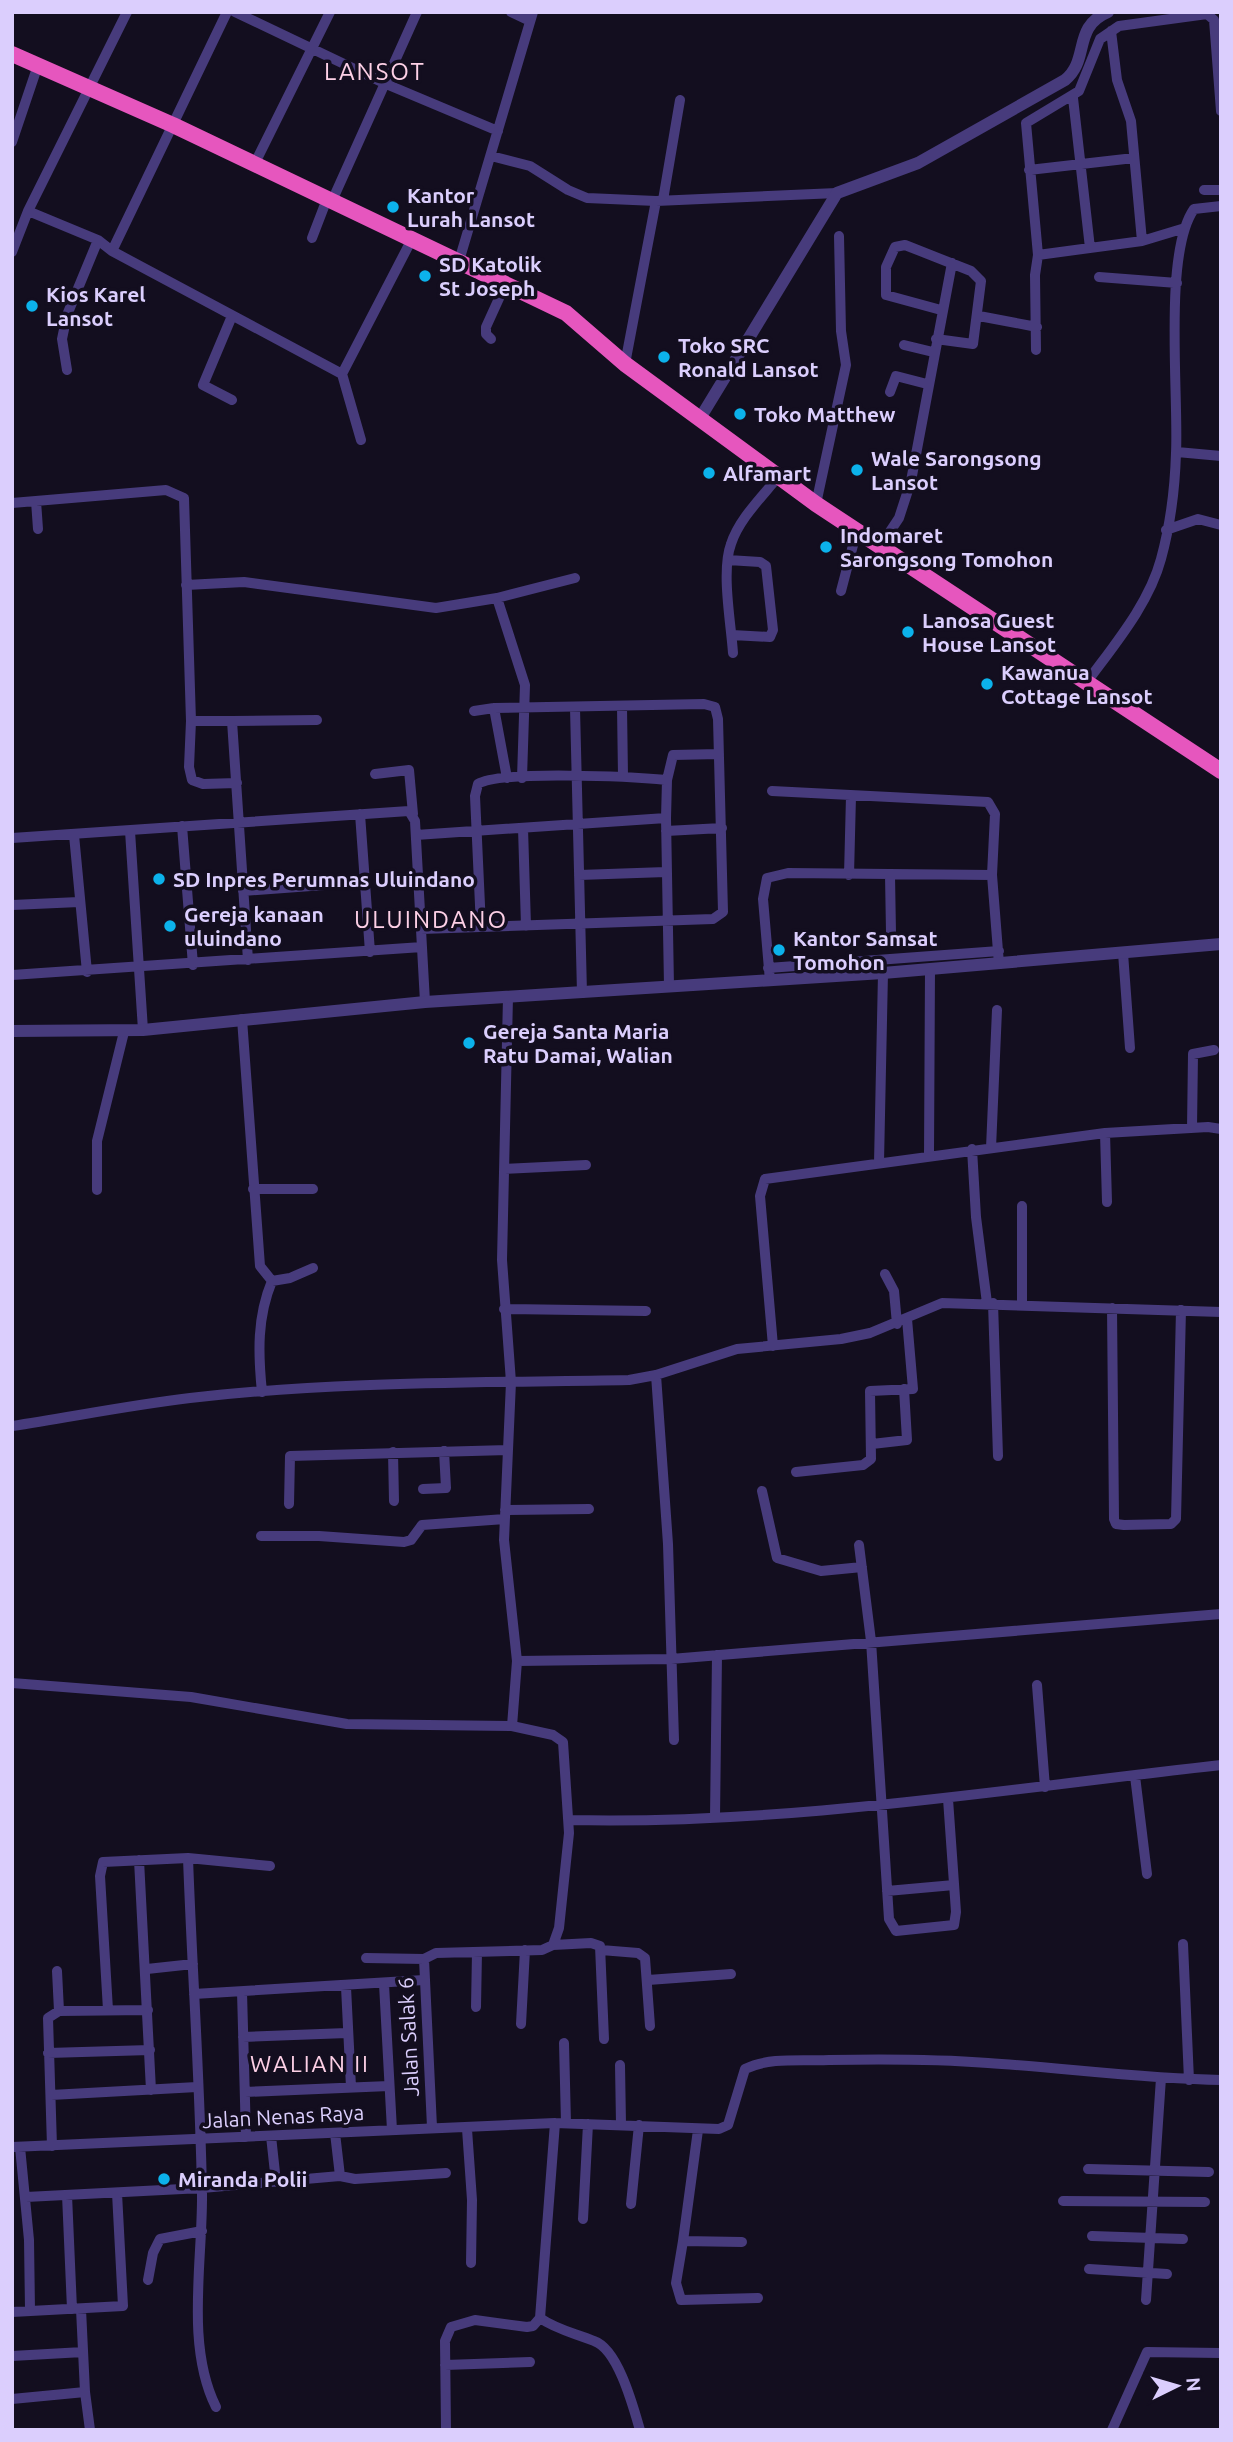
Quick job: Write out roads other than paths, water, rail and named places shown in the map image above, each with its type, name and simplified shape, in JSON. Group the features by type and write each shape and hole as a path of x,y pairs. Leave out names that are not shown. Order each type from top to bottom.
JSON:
{"highway":[{"path":"12,54 92,87 413,237 566,313 625,364 816,504 1221,771"}],"street":[{"path":"12,252 28,211 127,12"},
{"path":"112,251 226,12"},
{"path":"235,12 386,84 498,131"},
{"path":"254,165 330,12"},
{"path":"312,238 386,84 417,12"},
{"path":"459,261 531,17 512,12"},
{"path":"491,156 530,166 568,190 587,198 659,201 837,193 918,163 1065,80 1074,71 1088,26 1095,18 1108,12"},
{"path":"1036,350 1035,275 1038,255 1027,123 1073,98 1085,82 1098,44 1111,32 1130,24 1210,14 1214,20 1221,111"},
{"path":"1111,32 1117,80 1131,121 1142,241"},
{"path":"12,142 38,65"},
{"path":"1073,98 1090,247"},
{"path":"625,364 680,100"},
{"path":"1029,170 1134,158"},
{"path":"1204,190 1221,190"},
{"path":"699,420 837,193"},
{"path":"1087,682 1150,588 1161,560 1177,452 1177,283 1185,228 1194,209 1221,206"},
{"path":"28,211 98,240 112,251 342,374"},
{"path":"1038,255 1142,241 1185,228"},
{"path":"816,504 846,365 841,331 839,236"},
{"path":"361,440 342,374 413,237"},
{"path":"67,370 62,339 67,315 98,240"},
{"path":"936,339 971,346 979,316 981,281 971,271 952,263 901,245 895,247 886,267 885,288 888,297 942,310"},
{"path":"881,545 892,532 906,500 952,263"},
{"path":"1099,277 1177,283"},
{"path":"491,339 486,334 486,327 506,283"},
{"path":"232,316 203,382 208,389 232,400"},
{"path":"979,316 1037,327"},
{"path":"904,345 933,352"},
{"path":"890,392 896,376 927,384"},
{"path":"1177,452 1221,456"},
{"path":"733,653 728,560 736,532 778,477"},
{"path":"12,503 166,491 181,495 187,512 186,585 191,722 189,767 192,780 203,784 237,783"},
{"path":"36,501 38,529"},
{"path":"1166,530 1198,519 1221,525"},
{"path":"841,592 858,530"},
{"path":"728,560 760,562 766,566 773,630 769,637 732,635"},
{"path":"186,585 244,582 436,608 498,598 575,578"},
{"path":"498,598 523,676 522,778"},
{"path":"421,929 667,921 713,919 721,916 719,754 717,711 712,705 575,708 523,706 474,711"},
{"path":"622,707 623,776"},
{"path":"494,708 507,778"},
{"path":"575,708 582,993"},
{"path":"191,722 317,720"},
{"path":"232,721 248,960"},
{"path":"669,986 667,780 673,755 719,754"},
{"path":"375,774 409,770 416,835 425,1002"},
{"path":"480,926 475,796 478,785 488,779 507,778 623,776 667,780"},
{"path":"772,791 988,802 995,814 992,876 999,957"},
{"path":"849,875 851,796"},
{"path":"12,838 405,810 413,814"},
{"path":"360,814 370,952"},
{"path":"416,835 666,818"},
{"path":"182,826 193,965"},
{"path":"523,828 526,926"},
{"path":"666,831 722,828"},
{"path":"130,831 143,1030"},
{"path":"74,835 87,972"},
{"path":"579,875 666,872"},
{"path":"769,975 763,899 767,878 788,873 992,876"},
{"path":"890,875 891,933"},
{"path":"243,891 365,882"},
{"path":"12,905 79,902"},
{"path":"12,1031 124,1032 425,1002 582,993 999,957 1123,953 1221,944"},
{"path":"12,975 193,965 422,947"},
{"path":"1123,953 1130,1048"},
{"path":"769,975 883,974 930,970 999,957"},
{"path":"929,1155 930,970"},
{"path":"879,1163 883,974"},
{"path":"508,997 505,1309 511,1382 505,1515 506,1579 517,1661 512,1726"},
{"path":"991,1148 997,1010"},
{"path":"242,1019 260,1266 272,1281"},
{"path":"97,1189 97,1141 124,1032"},
{"path":"1192,1128 1193,1054 1214,1050"},
{"path":"773,1346 760,1196 762,1182 773,1176 1105,1133 1221,1129"},
{"path":"1105,1133 1107,1202"},
{"path":"972,1149 976,1217 990,1303 998,1456"},
{"path":"505,1169 586,1166"},
{"path":"253,1189 313,1189"},
{"path":"1022,1206 1022,1306"},
{"path":"272,1281 290,1278 313,1268"},
{"path":"796,1472 863,1465 871,1459 870,1391 913,1389 902,1321 894,1291 885,1274"},
{"path":"262,1392 258,1349 262,1312 272,1281"},
{"path":"12,1426 189,1398 262,1392 442,1381 629,1380 656,1375 719,1354 841,1339 902,1321 942,1303 1221,1312"},
{"path":"1112,1308 1114,1519 1116,1524 1124,1525 1171,1524 1176,1519 1181,1310"},
{"path":"505,1309 646,1311"},
{"path":"656,1375 668,1544 674,1740"},
{"path":"872,1444 907,1440 904,1389"},
{"path":"289,1504 290,1456 508,1450"},
{"path":"423,1489 446,1488 444,1451"},
{"path":"393,1452 394,1500"},
{"path":"762,1491 777,1558 821,1571 862,1567"},
{"path":"261,1536 319,1536 404,1542 411,1540 422,1525 589,1508"},
{"path":"859,1545 871,1641 880,1807 890,1924 896,1931 951,1928 956,1920 948,1799"},
{"path":"517,1661 671,1659 1221,1614"},
{"path":"715,1818 717,1655"},
{"path":"12,1683 191,1697 347,1724 512,1726 553,1735 563,1742 569,1820 559,1928 553,1945"},
{"path":"1037,1685 1045,1787"},
{"path":"569,1820 636,1822 880,1807 1221,1765"},
{"path":"1135,1776 1147,1874"},
{"path":"188,1858 202,2189 201,2364 204,2384 216,2407"},
{"path":"108,2010 100,1867 109,1861 188,1858 270,1867"},
{"path":"139,1860 147,1969 151,2090"},
{"path":"887,1891 954,1885"},
{"name":"Jalan Salak 6","path":"432,2127 424,1959 436,1952 542,1950 553,1945 591,1943 601,1950 642,1955 648,1980"},
{"path":"1183,1944 1189,2080"},
{"path":"521,2024 525,1950"},
{"path":"601,1950 604,2039"},
{"path":"476,2007 477,1952"},
{"path":"366,1958 424,1959"},
{"path":"147,1969 193,1964"},
{"path":"57,1971 59,2011"},
{"path":"650,2026 648,1980 730,1974"},
{"path":"194,1994 346,1987 424,1980"},
{"path":"383,1984 393,2130"},
{"path":"346,1987 351,2087"},
{"path":"242,1992 246,2137"},
{"path":"52,2146 48,2018 59,2011 148,2010"},
{"path":"243,2036 347,2033"},
{"path":"564,2043 566,2123"},
{"path":"48,2053 150,2050"},
{"path":"758,2298 681,2300 676,2283 698,2130 719,2129 728,2125 734,2113 740,2077 745,2069 757,2063 873,2059 986,2063 1161,2078 1221,2080"},
{"path":"620,2065 621,2124"},
{"path":"1146,2301 1161,2078"},
{"path":"245,2092 389,2086"},
{"path":"51,2095 197,2087"},
{"path":"446,2430 446,2334 458,2323 475,2319 527,2327 533,2326 540,2318 555,2123"},
{"name":"Jalan Nenas Raya","path":"16,2147 555,2123 621,2124 698,2130"},
{"path":"583,2219 588,2124"},
{"path":"631,2204 639,2125"},
{"path":"467,2129 472,2200 471,2263"},
{"path":"335,2133 340,2176"},
{"path":"271,2136 275,2182"},
{"path":"16,2147 26,2197 30,2311"},
{"path":"1088,2169 1209,2172"},
{"path":"26,2197 202,2189 340,2176 355,2179 446,2172"},
{"path":"12,2312 123,2306 117,2193"},
{"path":"67,2195 76,2309 90,2430"},
{"path":"1063,2201 1205,2202"},
{"path":"148,2280 153,2253 160,2239 202,2231"},
{"path":"1092,2236 1183,2239"},
{"path":"682,2241 742,2242"},
{"path":"1089,2269 1167,2274"},
{"path":"540,2318 564,2332 597,2341 614,2356 640,2430"},
{"path":"12,2356 83,2352"},
{"path":"1112,2430 1147,2352 1221,2353"},
{"path":"445,2365 530,2362"},
{"path":"12,2399 85,2392"}],"place":[{"name":"Kantor Lurah Lansot","path":"393,207"},
{"name":"SD Katolik St Joseph","path":"425,276"},
{"name":"Kios Karel Lansot","path":"32,306"},
{"name":"Toko SRC Ronald Lansot","path":"664,357"},
{"name":"Toko Matthew","path":"740,414"},
{"name":"Wale Sarongsong Lansot","path":"857,470"},
{"name":"Alfamart","path":"709,473"},
{"name":"Indomaret Sarongsong Tomohon","path":"826,547"},
{"name":"Lanosa Guest House Lansot","path":"908,632"},
{"name":"Kawanua Cottage Lansot","path":"987,684"},
{"name":"SD Inpres Perumnas Uluindano","path":"159,879"},
{"name":"Gereja kanaan uluindano","path":"170,926"},
{"name":"Kantor Samsat Tomohon","path":"779,950"},
{"name":"Gereja Santa Maria Ratu Damai, Walian","path":"469,1043"},
{"name":"Miranda Polii","path":"164,2179"}],"district":[{"name":"LANSOT","path":"375,71"},
{"name":"ULUINDANO","path":"431,919"},
{"name":"WALIAN II","path":"310,2063"}]}
